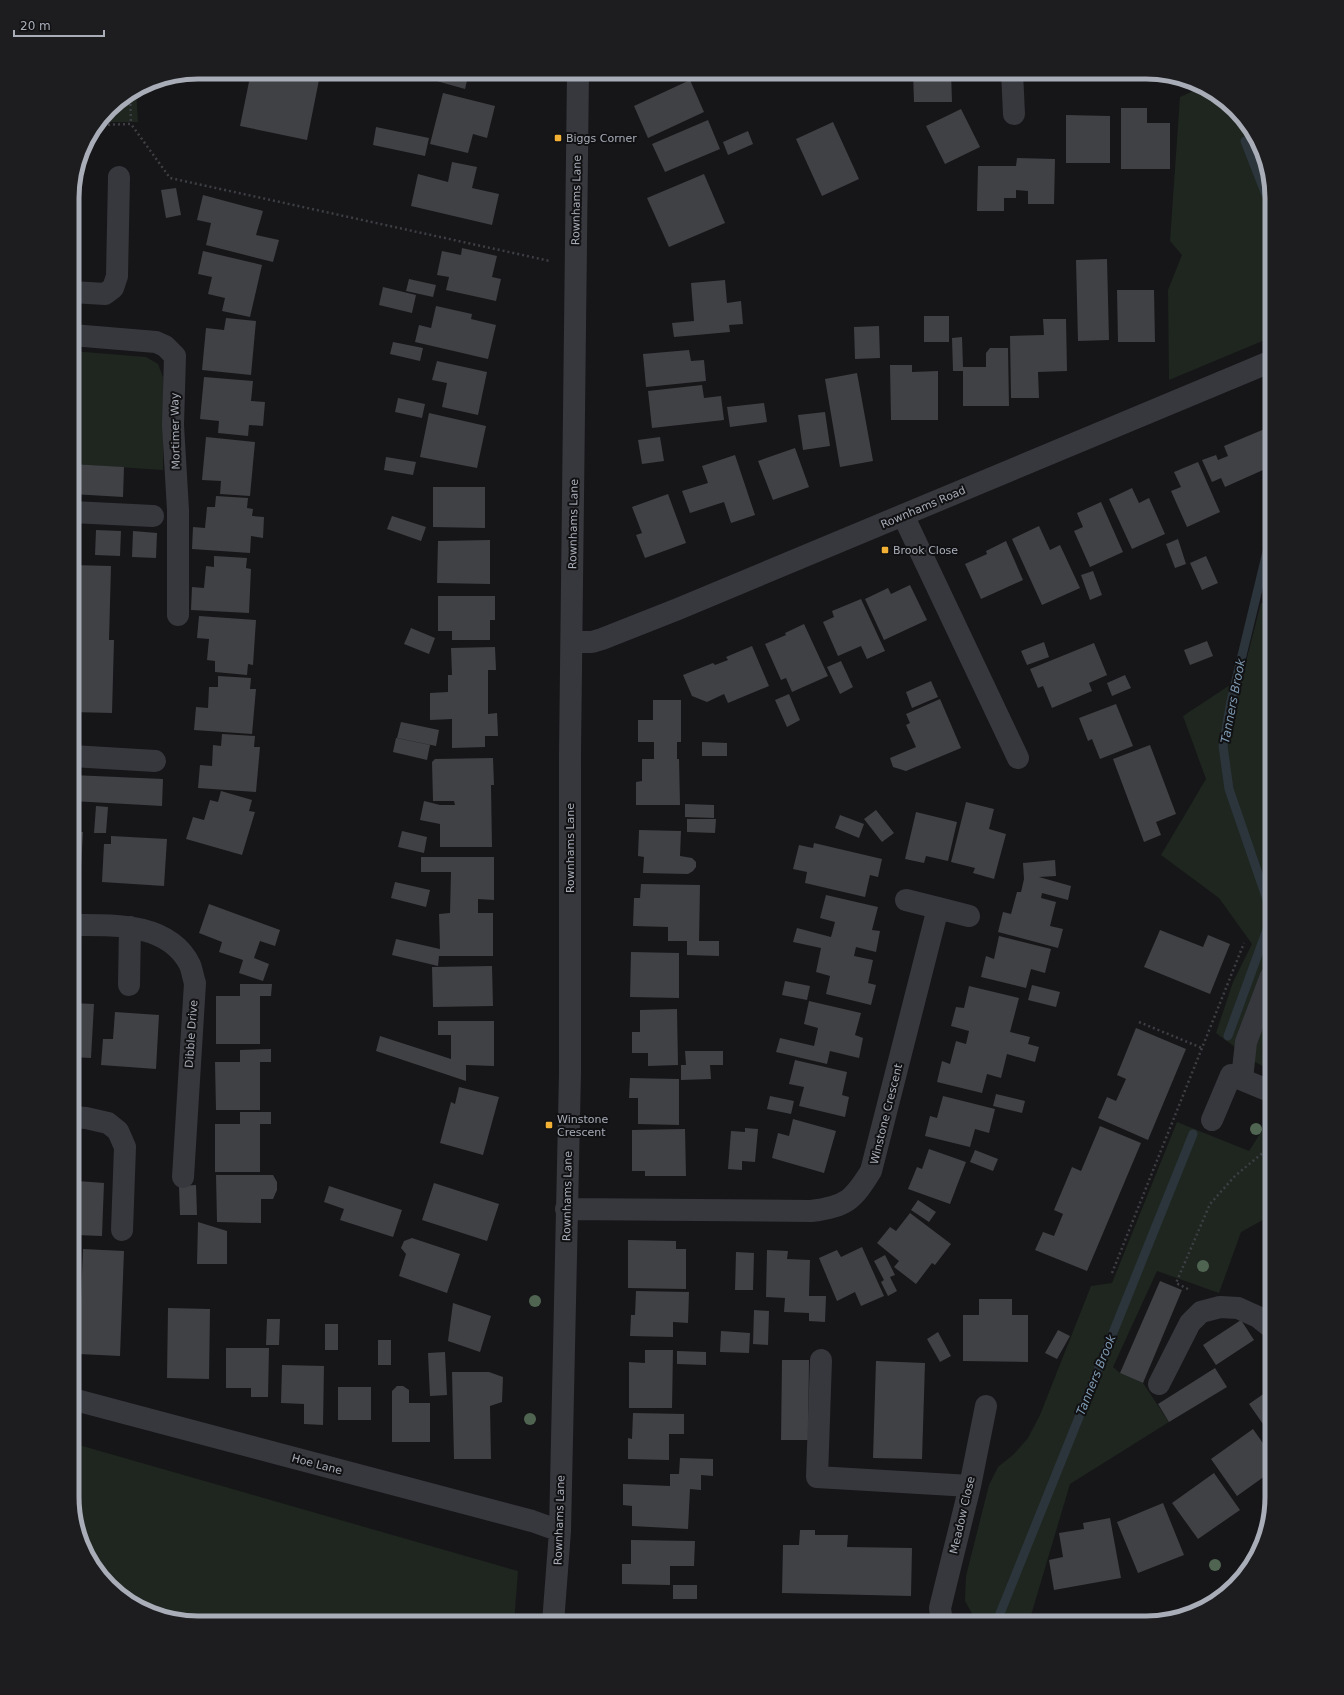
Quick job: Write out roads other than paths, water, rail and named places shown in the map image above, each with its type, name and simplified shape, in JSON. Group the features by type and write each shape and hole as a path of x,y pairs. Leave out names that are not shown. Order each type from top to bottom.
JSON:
{"street":[{"name":"Rownhams Lane","path":"554,1616 560,1530 570,1073 570,754 578,79"},
{"path":"1012,79 1014,114"},
{"path":"79,292 105,294 113,288 117,276 119,177"},
{"name":"Mortimer Way","path":"79,336 156,342 165,346 175,356 173,425 178,510 178,615"},
{"name":"Rownhams Road","path":"572,642 592,642 602,639 1265,364"},
{"path":"79,512 153,516"},
{"path":"903,515 1018,758"},
{"path":"79,756 155,761"},
{"path":"906,900 969,916"},
{"name":"Winstone Crescent","path":"566,1209 811,1211 839,1206 858,1192 871,1171 938,908"},
{"name":"Dibble Drive","path":"79,925 130,927 158,936 169,941 179,950 190,965 195,983 183,1177"},
{"path":"129,985 130,927"},
{"path":"1242,1079 1246,1042 1265,990"},
{"path":"1212,1120 1231,1075 1265,1089"},
{"path":"79,1118 108,1123 118,1131 125,1148 122,1230"},
{"path":"1159,1384 1190,1323 1201,1312 1220,1307 1238,1308 1258,1316 1265,1322"},
{"path":"821,1360 817,1477 970,1486"},
{"name":"Hoe Lane","path":"79,1401 524,1518 560,1530"},
{"name":"Meadow Close","path":"941,1616 940,1608 970,1486 986,1406"}],"waterway":[{"path":"1245,141 1265,192"},
{"name":"Tanners Brook","path":"1265,560 1231,701 1223,746 1229,789 1265,894"},
{"name":"Tanners Brook","path":"1228,1036 1265,935"},
{"name":"Tanners Brook","path":"999,1616 1193,1134"}],"place":[{"name":"Biggs Corner","path":"558,138"},
{"name":"Brook Close","path":"885,550"},
{"name":"Winstone Crescent","path":"549,1125"}]}
